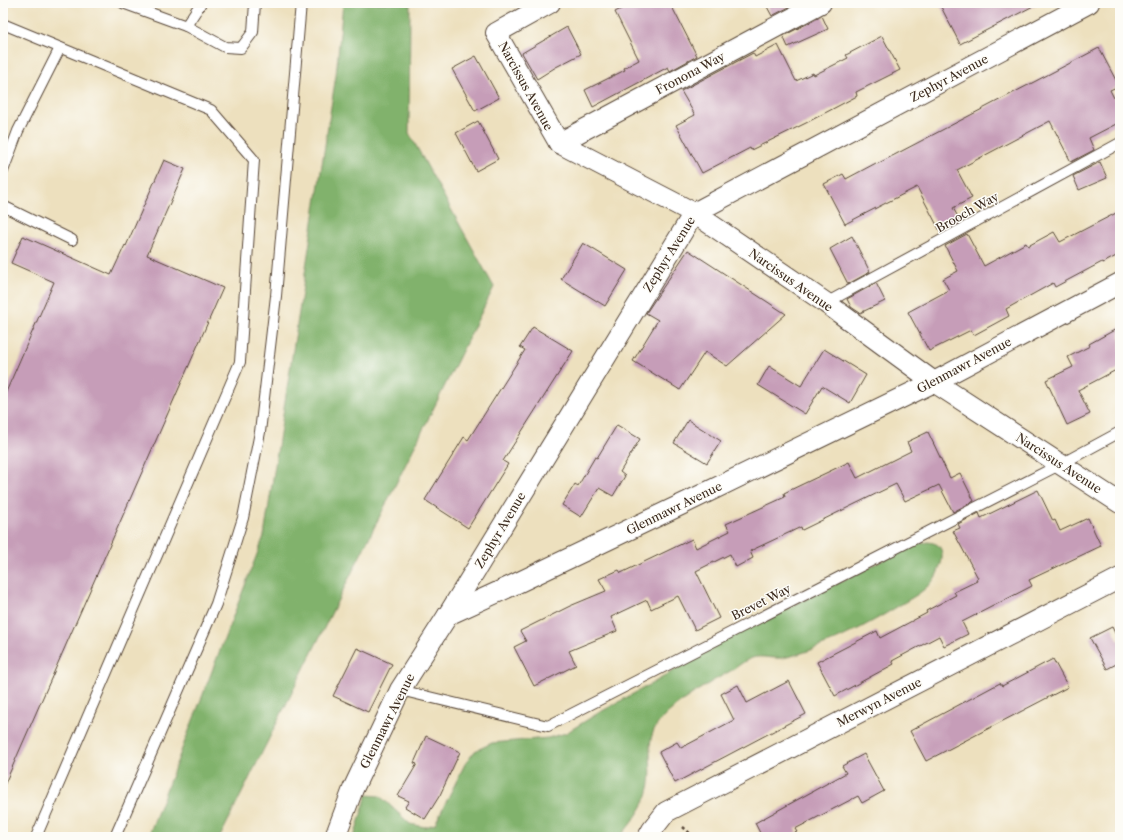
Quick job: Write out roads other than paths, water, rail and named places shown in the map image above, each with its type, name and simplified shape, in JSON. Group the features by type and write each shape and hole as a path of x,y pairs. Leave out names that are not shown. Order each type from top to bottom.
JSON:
{"street":[{"name":"Narcissus Avenue","path":"550,3 496,33 559,143 694,212 826,303 934,382 1120,503"},
{"name":"Fronona Way","path":"559,143 821,3"},
{"name":"Zephyr Avenue","path":"448,614 694,212 1090,3"},
{"name":"Glenmawr Avenue","path":"335,837 353,789 400,690 448,614 511,586 934,382 1120,283"},
{"name":"Merwyn Avenue","path":"648,837 666,812 1120,578"}],"lane":[{"path":"123,3 186,26 225,48 241,48 253,32 255,3"},
{"path":"186,26 201,3"},
{"path":"116,837 216,604 243,518 260,432 276,296 301,3"},
{"path":"3,24 211,110 254,160 240,362 36,837"},
{"path":"3,171 18,131 60,48"},
{"name":"Brooch Way","path":"826,303 1120,143"},
{"path":"3,206 72,240"},
{"name":"Brevet Way","path":"400,690 548,726 1061,464 1120,432"}]}
